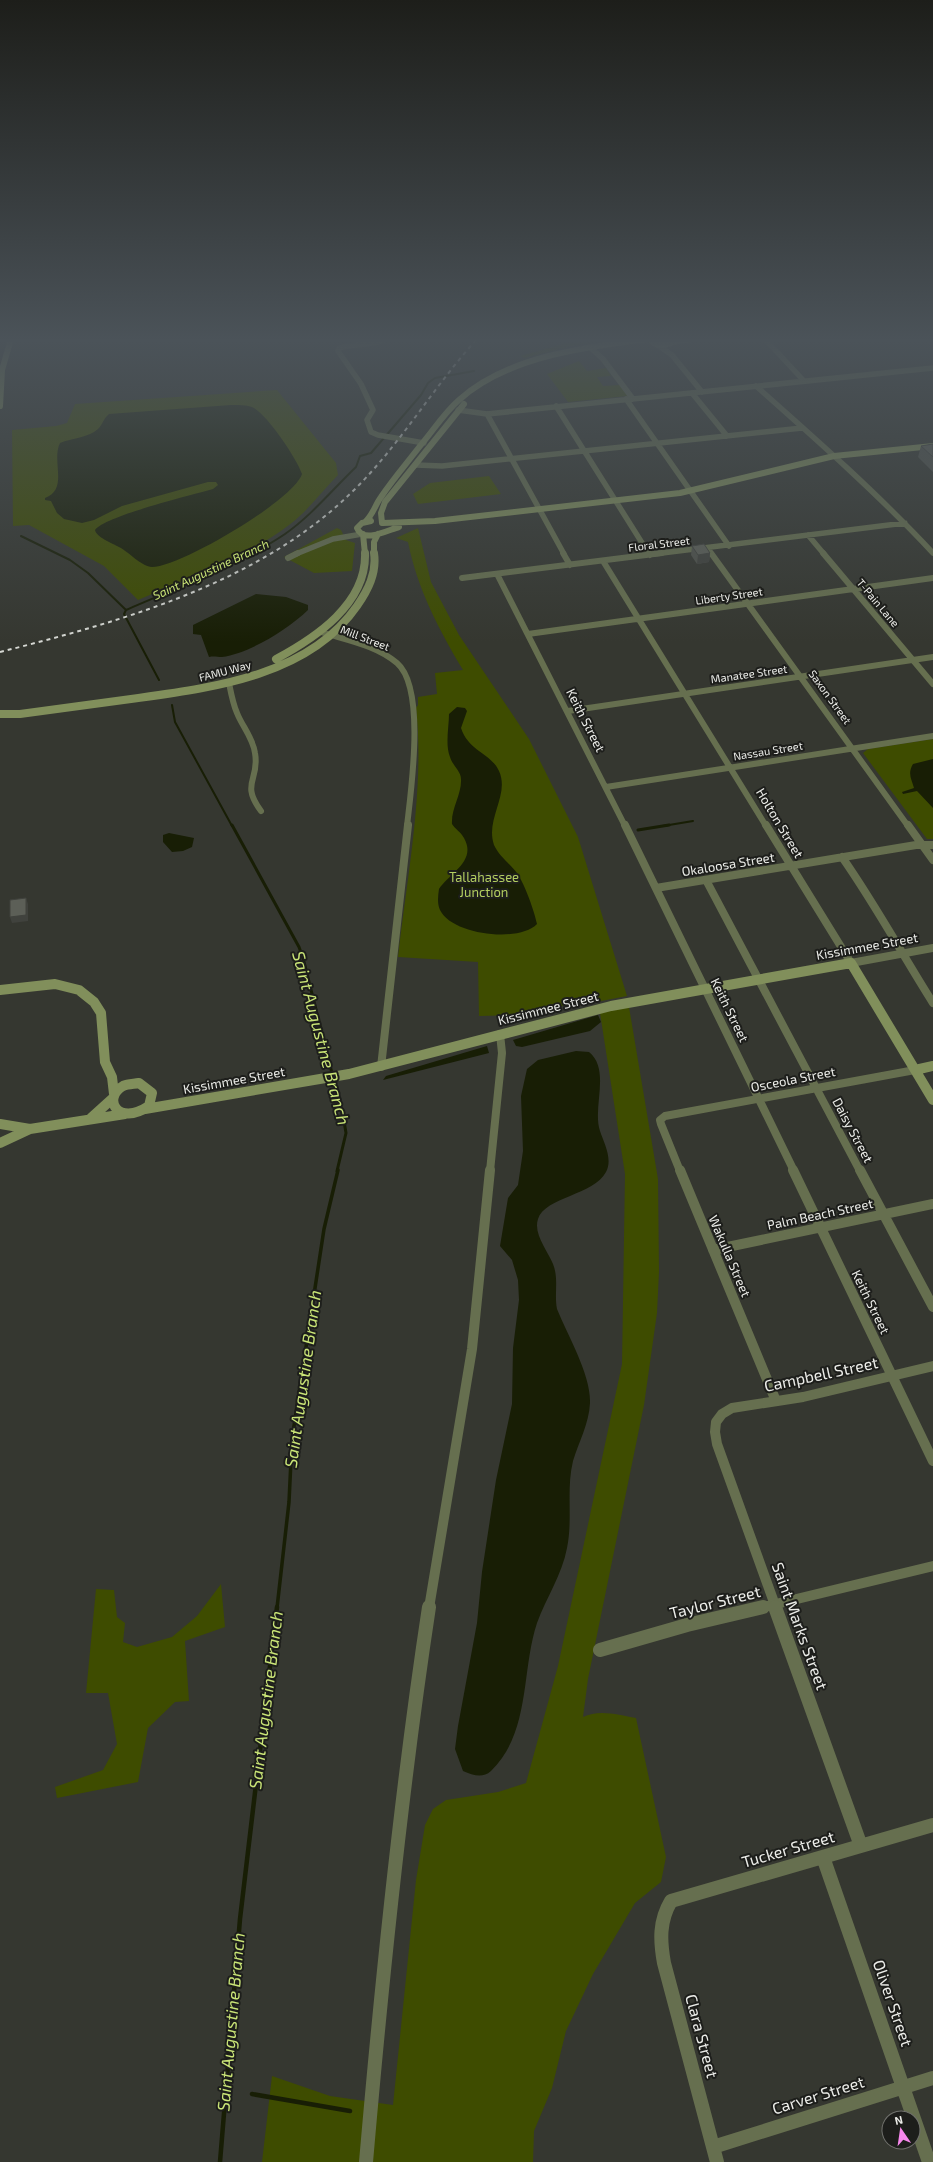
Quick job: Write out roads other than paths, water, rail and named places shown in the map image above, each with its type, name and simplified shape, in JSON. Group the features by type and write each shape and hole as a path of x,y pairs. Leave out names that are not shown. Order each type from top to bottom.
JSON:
{"street":[{"path":"406,440 424,443"},
{"path":"288,558 331,536 358,526 371,517 380,498 427,440"},
{"name":"FAMU Way","path":"0,713 20,714 184,692 229,683 283,663 307,651 330,635 355,610 370,583 375,567 374,541 386,527 382,523 380,515 384,505 435,440"},
{"path":"501,440 570,565"},
{"path":"578,440 650,555"},
{"path":"654,440 729,546"},
{"path":"416,465 439,466 688,440"},
{"path":"816,440 905,523 933,553"},
{"path":"310,547 341,536 381,533 393,528 435,521 616,501 690,491 834,456 933,446"},
{"path":"365,522 382,523 435,521"},
{"name":"Floral Street","path":"462,578 905,523"},
{"name":"FAMU Way","path":"0,713 178,687 220,678 275,660 301,646 321,632 343,611 363,574 366,556 362,534 358,530 358,526"},
{"name":"T-Pain Lane","path":"808,535 933,684"},
{"name":"Saxon Street","path":"707,548 854,748 933,860"},
{"name":"Holton Street","path":"603,561 732,768 933,1100"},
{"name":"Keith Street","path":"497,574 568,711 656,888 933,1461"},
{"name":"Liberty Street","path":"528,634 933,578"},
{"name":"Mill Street","path":"321,632 392,659 405,672 409,686 414,733 414,766 381,1067"},
{"name":"Manatee Street","path":"568,711 933,657"},
{"path":"229,683 238,717 251,739 255,752 257,761 249,794 251,800 261,811"},
{"name":"Nassau Street","path":"606,787 933,736"},
{"name":"Okaloosa Street","path":"656,888 842,857 923,845 933,845"},
{"path":"842,857 867,893 901,954 933,1002"},
{"name":"Daisy Street","path":"706,880 933,1307"},
{"name":"Kissimmee Street","path":"145,1109 349,1074 381,1067 500,1034 610,1006 933,948"},
{"path":"0,990 55,984 79,990 94,1002 101,1013 105,1062 112,1078 114,1109 125,1114"},
{"path":"366,2162 376,2043 418,1678 472,1348 502,1053 500,1034"},
{"name":"Osceola Street","path":"660,1121 665,1116 933,1066"},
{"path":"0,1143 30,1130 89,1119 139,1113 151,1102 152,1093 145,1085 132,1084 112,1078"},
{"path":"89,1119 102,1110 113,1096 125,1085 132,1084"},
{"name":"Kissimmee Street","path":"152,1093 173,1105"},
{"name":"Wakulla Street","path":"660,1121 776,1401"},
{"path":"0,1124 30,1130"},
{"name":"Palm Beach Street","path":"713,1250 933,1204"},
{"name":"Campbell Street","path":"718,1417 732,1408 803,1397 933,1366"},
{"name":"Saint Marks Street","path":"718,1417 714,1427 716,1444 861,1846"},
{"name":"Taylor Street","path":"600,1650 687,1625 933,1566"},
{"name":"Tucker Street","path":"662,1918 664,1911 671,1900 933,1825"},
{"name":"Oliver Street","path":"823,1857 929,2162"},
{"name":"Clara Street","path":"662,1918 661,1941 664,1963 717,2162"},
{"name":"Carver Street","path":"713,2147 933,2078"}],"waterway":[{"name":"Saint Augustine Branch","path":"126,610 228,566 285,534 313,511 356,467 360,456 371,453 382,440"},
{"path":"21,536 70,560 88,573 126,610"},
{"name":"Saint Augustine Branch","path":"126,610 124,614 159,680"},
{"name":"Saint Augustine Branch","path":"172,705 175,722 232,826"},
{"path":"669,825 693,821"},
{"name":"Saint Augustine Branch","path":"232,825 299,947 303,958 346,1133 337,1171"},
{"path":"638,830 669,825"},
{"path":"663,826 669,825"},
{"name":"Saint Augustine Branch","path":"277,1608 289,1502 292,1439 324,1229 338,1170"},
{"name":"Saint Augustine Branch","path":"220,2162 240,1919 277,1607"},
{"path":"252,2094 350,2111"}],"railway":[{"path":"0,652 97,626 145,610 238,572 282,547 322,518 359,485 398,440"}],"park label":[{"name":"Tallahassee Junction","path":"484,884"}]}
